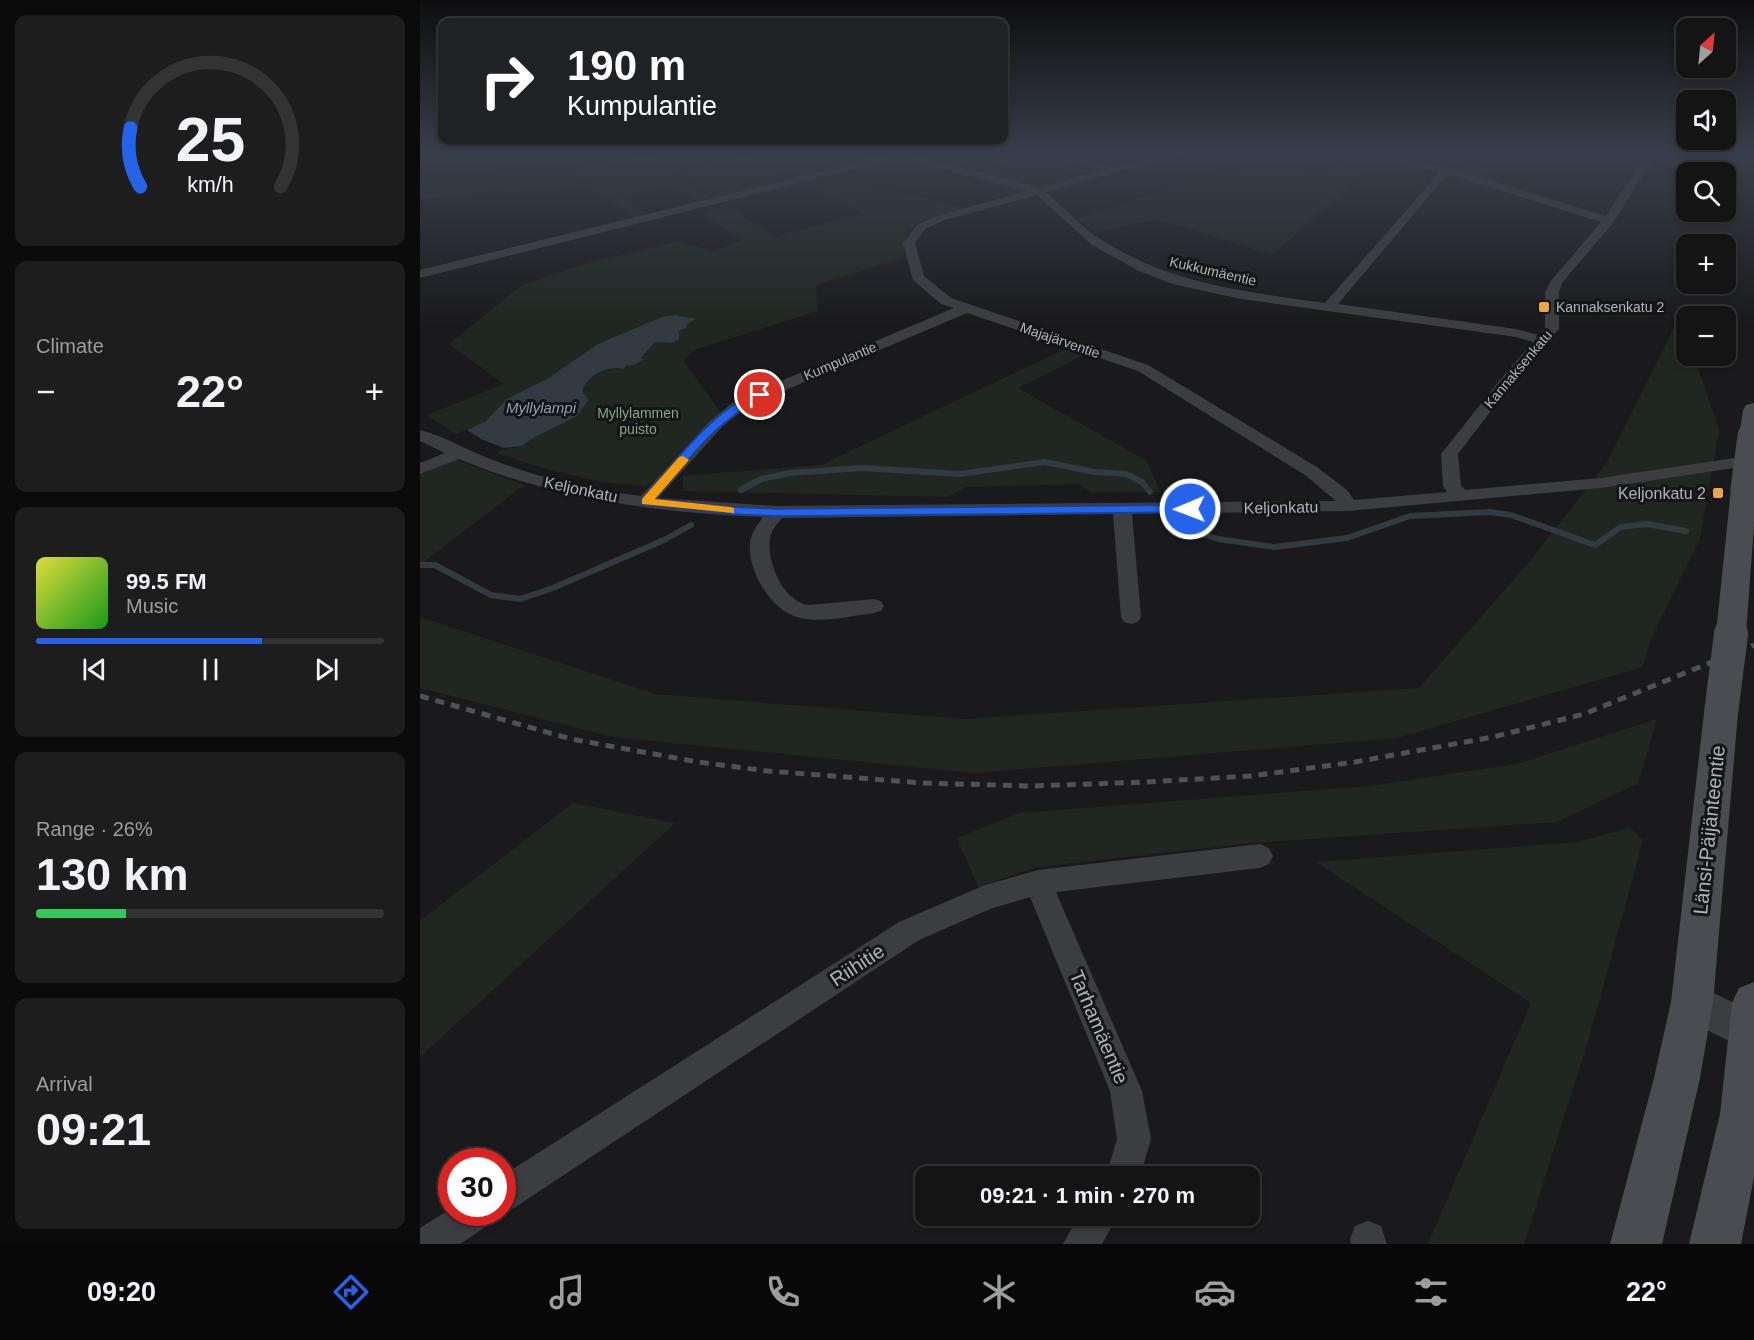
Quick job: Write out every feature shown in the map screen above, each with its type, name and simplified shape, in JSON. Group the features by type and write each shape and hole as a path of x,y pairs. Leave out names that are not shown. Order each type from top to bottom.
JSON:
{"main road":[{"name":"Länsi-Päijänteentie","path":"1636,1244 1677,1078 1692,1002 1744,489 1753,448 1754,410"},
{"path":"1715,1244 1743,1114 1753,1023"}],"street":[{"path":"420,274 675,210"},
{"name":"Majajärventie","path":"969,210 921,227 909,243 918,277 946,302 1143,368 1311,471 1341,494 1348,506"},
{"name":"Kukkumäentie","path":"1060,210 1096,242 1143,268 1178,281 1241,295 1516,333 1544,340"},
{"path":"1328,308 1411,210"},
{"path":"1573,210 1608,221"},
{"name":"Kannaksenkatu","path":"1461,497 1452,486 1449,454 1504,384 1552,329 1552,292 1556,282 1617,210"},
{"name":"Kumpulantie","path":"646,501 717,423 742,403 966,308"},
{"name":"Keljonkatu","path":"420,435 494,466 553,484 646,501 732,511 776,512 1348,506 1601,483 1753,448"},
{"path":"420,469 459,453"},
{"path":"1122,510 1131,617"},
{"path":"776,512 760,536 761,556 776,594 786,606 799,611 816,612 874,606"},
{"name":"Riihitie","path":"516,1187 909,932 985,898 1038,882 1260,856"},
{"name":"Tarhamäentie","path":"1038,882 1126,1091 1134,1139 1126,1166"},
{"path":"1692,1002 1753,1023"},
{"path":"428,1244 456,1226"},
{"path":"1081,1244 1093,1226"}],"green space":[{"path":"624,210 640,210 646,215 634,218"},
{"name":"Myllylammen puisto","path":"713,210 734,210 776,237 862,213 857,210 957,210 907,228 903,258 816,285 818,311 697,349 683,360 721,413 659,478 645,486 602,482 543,468 496,453 523,446 529,440 555,427 593,377 603,370 616,366 634,365 655,342 672,343 679,330 568,365 547,379 507,399 486,421 456,434 427,415 504,384 449,344 521,286 580,265 678,241 713,251 741,240 702,213"},
{"path":"1103,210 1323,210 1273,255 1156,219 1095,233 1078,218"},
{"path":"1676,324 1676,366 1697,366 1719,430 1700,539 1651,639 1643,667 1397,738 974,773 613,737 420,688 420,617 655,694 965,719 1419,688 1530,561 1606,464"},
{"path":"1067,348 1084,355 1018,388 1147,461 1160,492 1091,492 1079,484 966,487 948,497 683,491 683,476 821,465"},
{"path":"443,455 524,485 420,565 420,465"},
{"path":"1657,719 1638,783 1557,822 1250,843 1036,867 978,887 957,838 1019,813 1370,786 1517,764"},
{"path":"573,803 675,823 420,1057 420,921"},
{"path":"1630,828 1643,840 1591,1031 1524,1244 1428,1244 1531,1003 1316,862 1577,842"}],"water":[{"name":"Myllylampi","path":"675,315 696,319 679,331 679,339 672,343 655,342 641,358 643,360 634,365 627,365 623,369 605,370 589,380 582,391 588,400 577,416 522,446 504,448 481,439 467,430 486,421 507,399 547,379 598,344 662,317"}],"waterway":[{"path":"741,490 761,479 790,473 862,468 960,474 1045,462 1094,472 1126,474 1142,482 1150,492"},
{"path":"1173,524 1218,539 1274,547 1347,538 1410,516 1490,512 1511,515 1595,545 1621,527 1647,524 1686,531"},
{"path":"420,565 435,565 491,595 520,599 553,588 664,540 691,525"}],"railway":[{"path":"420,696 571,739 698,762 768,771 922,783 1032,786 1145,782 1251,776 1355,762 1493,737 1584,714 1754,645"}],"slow traffic":[{"path":"683,460 646,501 730,511"}],"place":[{"name":"Kannaksenkatu 2","path":"1544,307"},
{"name":"Keljonkatu 2","path":"1718,493"}],"route":[{"path":"760,395 742,403 717,423 646,501 732,511 776,512 1190,509"}]}
